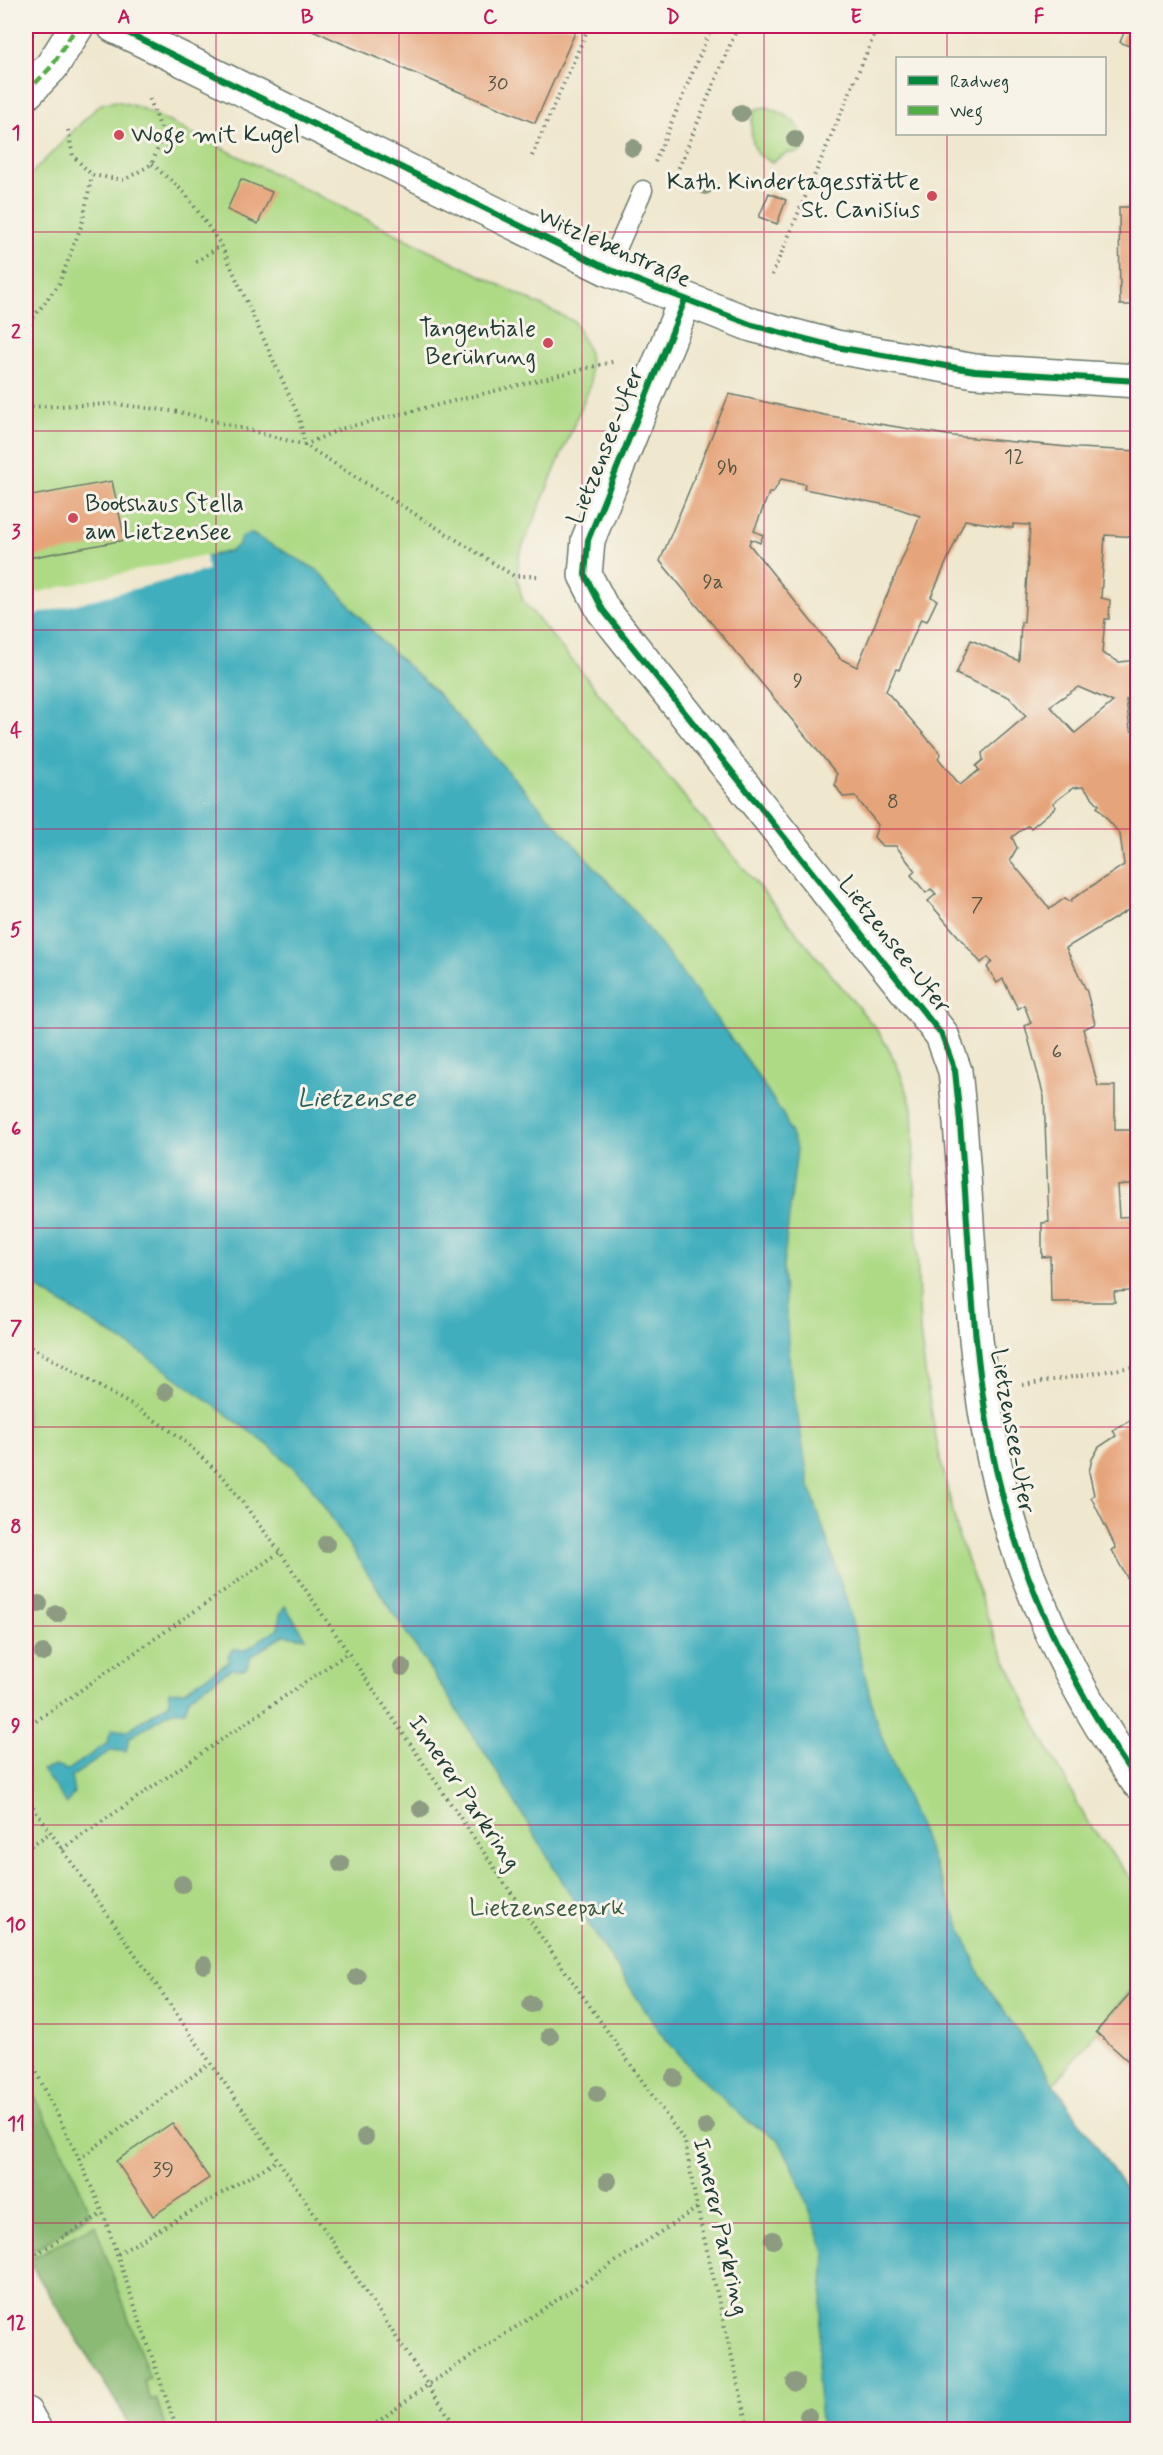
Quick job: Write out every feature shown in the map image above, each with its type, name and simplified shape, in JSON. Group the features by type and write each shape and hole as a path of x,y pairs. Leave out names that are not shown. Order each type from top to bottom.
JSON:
{"street":[{"path":"26,93 52,66 77,26"},
{"name":"Witzlebenstraße","path":"114,26 608,269 752,324 836,347 975,371 1137,381"},
{"name":"Lietzensee-Ufer","path":"685,300 588,540 585,575 603,610 942,1035 955,1071 972,1301 987,1415 1008,1519 1031,1584 1062,1652 1096,1715 1137,1782"},
{"path":"26,2414 35,2430"}],"lane":[{"path":"608,269 643,190"}],"path":[{"path":"532,156 589,26"},
{"path":"643,190 712,26"},
{"path":"669,190 738,26"},
{"path":"772,275 878,26"},
{"path":"68,130 73,156 92,175 124,180 152,164 163,135 148,95"},
{"path":"152,164 184,192 221,245 299,417 305,445"},
{"path":"26,327 59,284 82,224 92,175"},
{"path":"196,262 221,245"},
{"path":"305,445 340,429 617,360"},
{"path":"26,407 114,404 180,412 305,445 514,576 538,576"},
{"path":"1023,1385 1137,1366"},
{"path":"26,1728 280,1552"},
{"path":"62,1849 348,1653"},
{"path":"26,1797 209,2064 278,2160 458,2430"},
{"path":"26,1849 50,1833"},
{"path":"26,2051 80,2159 103,2213 177,2430"},
{"path":"80,2159 209,2064"},
{"path":"118,2254 278,2160"},
{"path":"367,2430 429,2384 697,2208"},
{"path":"26,2260 103,2213"}],"green space":[{"name":"Lietzenseepark","path":"117,101 141,108 575,322 589,353 591,384 519,555 517,578 523,601 877,1030 893,1058 912,1108 920,1332 938,1449 959,1538 994,1635 1037,1727 1087,1821 1137,1887 1137,1982 1054,2084 1129,2194 1137,2201 1137,2429 133,2429 26,2256 26,179 96,108 103,103"},
{"path":"766,107 787,116 797,125 807,145 803,150 787,153 772,162 759,155 752,139 752,119 756,109"},
{"path":"26,2079 72,2169 90,2215 26,2255"},
{"path":"95,2225 150,2379 144,2381 151,2400 156,2398 166,2429 133,2429 28,2260"}],"water":[{"name":"Lietzensee","path":"250,533 316,569 382,642 435,691 639,916 748,1061 784,1116 797,1149 783,1268 790,1368 809,1484 848,1605 877,1725 981,1977 1129,2194 1137,2201 1137,2429 822,2429 817,2382 825,2252 795,2172 778,2139 748,2122 690,2068 658,2030 582,1914 490,1761 306,1479 268,1445 145,1355 26,1281 26,598 230,551 239,544 241,537"},
{"path":"285,1606 306,1638 284,1635 250,1657 247,1667 239,1670 231,1669 190,1697 185,1711 172,1711 129,1738 126,1752 112,1750 71,1777 74,1792 67,1804 42,1770 55,1766 68,1770 106,1744 112,1729 126,1731 168,1704 170,1692 184,1691 229,1662 228,1656 233,1649 245,1650 278,1628 280,1614"}],"pier":[{"path":"205,555 208,570 26,617 26,595"}],"building":[{"path":"304,26 578,26 535,123"},
{"path":"1127,26 1138,26 1138,50 1120,42"},
{"path":"241,179 272,192 258,224 227,210"},
{"path":"769,193 786,200 777,224 759,217"},
{"path":"1119,207 1138,207 1138,305 1120,305"},
{"path":"729,394 824,415 953,436 1078,448 1138,451 1138,537 1105,535 1101,598 1110,600 1109,619 1105,619 1102,653 1119,662 1138,660 1138,699 1126,700 1130,729 1138,737 1138,904 1066,948 1087,992 1095,1024 1083,1029 1098,1086 1115,1086 1115,1130 1138,1130 1138,1183 1117,1185 1119,1217 1138,1216 1138,1286 1129,1291 1114,1292 1115,1302 1051,1302 1050,1256 1042,1257 1042,1223 1049,1222 1044,1097 1025,1026 1031,1023 1024,1005 1018,1009 1003,979 997,983 987,967 992,962 988,957 981,963 928,901 936,894 931,889 926,893 911,875 915,871 896,846 882,846 874,837 878,825 855,796 843,797 835,785 837,774 660,561","holes":["781,479 805,484 804,489 891,506 920,516 857,667 839,658 749,544 751,539 760,543 763,535 754,531 769,493 773,493","965,520 1013,528 1013,524 1030,525 1024,622 1021,622 1019,661 971,640 956,674 1009,697 1026,716 982,753 983,760 976,766 979,770 960,785 938,758 941,754 886,691 896,669 899,670 921,619 927,621 937,600 931,597","1078,687 1113,702 1075,733 1050,706","1083,787 1120,834 1124,865 1072,899 1071,902 1065,898 1050,909 1010,860 1017,848 1012,837 1027,826 1031,828 1056,807 1053,803 1073,788"]},
{"name":"Bootshaus Stella am Lietzensee","path":"112,481 125,540 28,558 26,497"},
{"path":"1138,1416 1138,1598 1112,1550 1116,1548 1091,1497 1094,1495 1089,1472 1092,1459 1099,1447 1116,1436 1113,1430"},
{"path":"1138,1984 1138,2090 1134,2079 1137,2069 1096,2032"},
{"path":"172,2123 209,2178 153,2216 116,2161"}],"marked path":[{"path":"26,93 52,66 77,26"}],"cycle path":[{"path":"114,26 608,269 752,325 836,347 975,371 1138,381"},
{"path":"685,300 588,540 585,575 603,610 942,1035 955,1071 979,1370 996,1469 1006,1510 1034,1592 1071,1672 1114,1747 1138,1782"}],"place":[{"name":"Woge mit Kugel","path":"119,135"},
{"name":"Kath. Kindertagesstätte St. Canisius","path":"932,196"},
{"name":"Tangentiale Berührung","path":"548,343"},
{"name":"Bootshaus Stella am Lietzensee","path":"73,518"}]}
